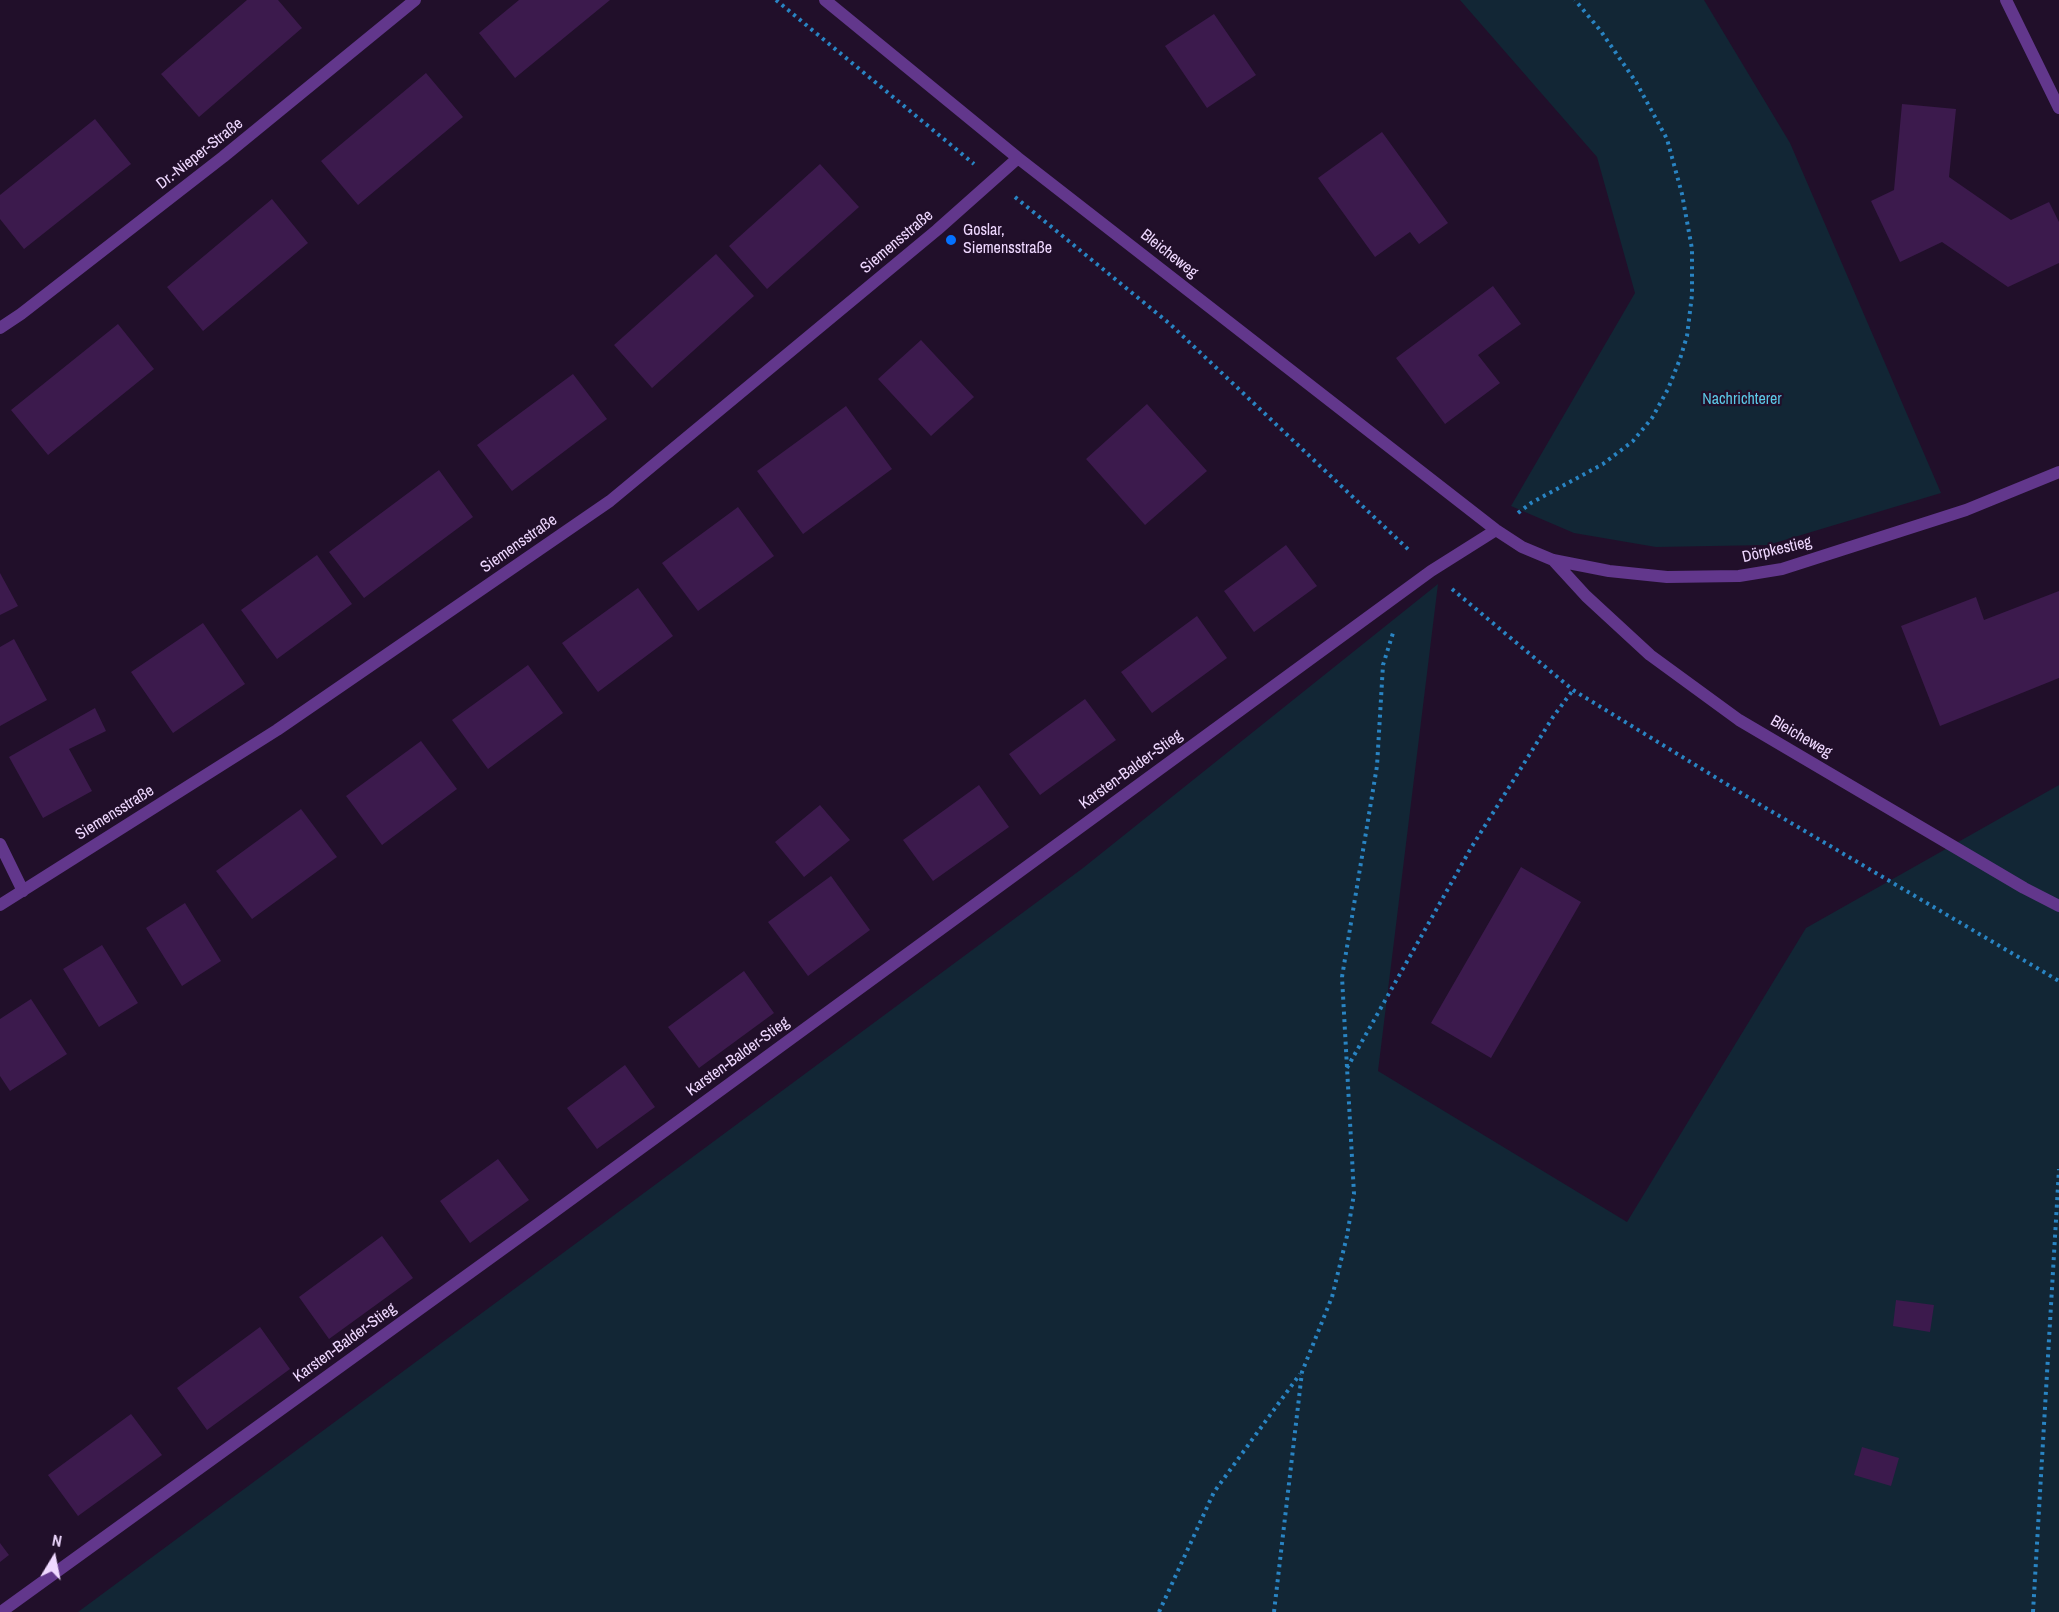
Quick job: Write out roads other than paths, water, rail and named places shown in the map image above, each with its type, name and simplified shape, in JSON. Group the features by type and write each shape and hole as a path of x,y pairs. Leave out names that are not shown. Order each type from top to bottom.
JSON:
{"street":[{"name":"Dr.-Nieper-Straße","path":"0,328 223,157 415,0"},
{"name":"Bleicheweg","path":"825,0 1018,158 1496,530"},
{"path":"2006,0 2059,108"},
{"name":"Siemensstraße","path":"0,905 277,730 610,501 937,230 1018,158"},
{"name":"Dörpkestieg","path":"1496,530 1522,547 1553,560 1609,571 1667,577 1739,576 1782,569 1966,510 2059,472"},
{"name":"Karsten-Balder-Stieg","path":"1,1612 549,1216 1431,571 1496,530"},
{"name":"Bleicheweg","path":"1553,560 1586,596 1650,654 1740,720 2024,888 2059,906"},
{"path":"0,844 23,891"}],"place":[{"name":"Goslar, Siemensstraße","path":"951,240"}],"park label":[{"name":"Nachrichterer","path":"1742,400"}]}
